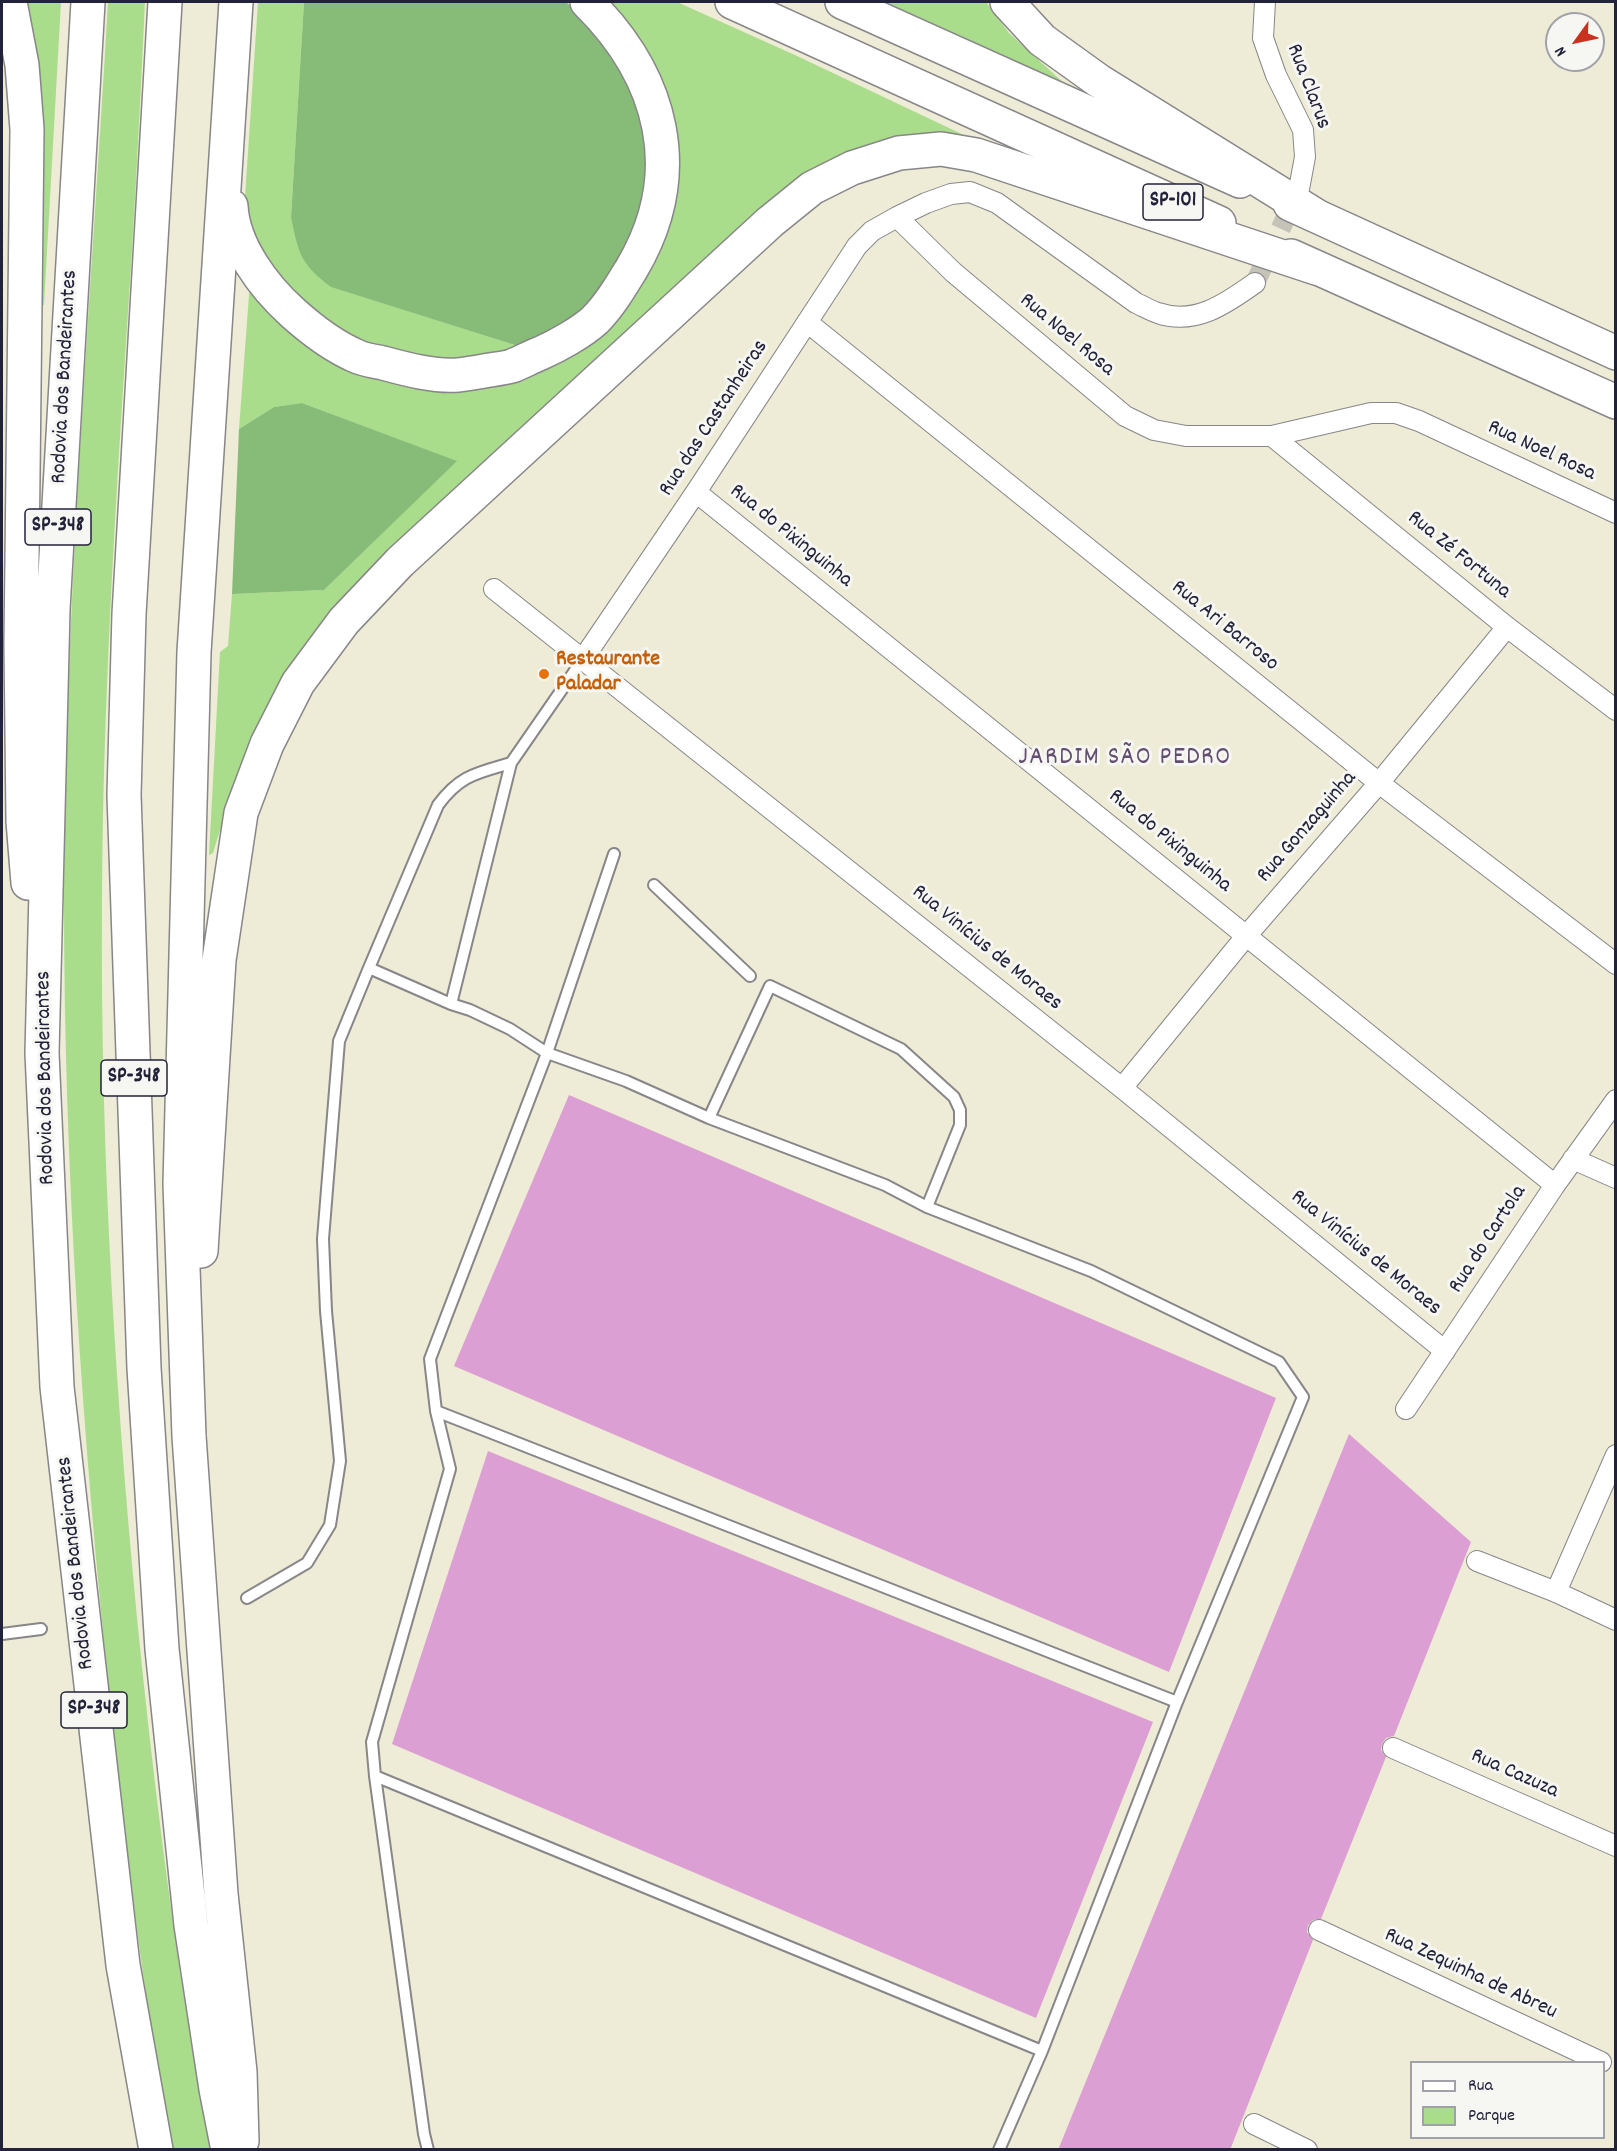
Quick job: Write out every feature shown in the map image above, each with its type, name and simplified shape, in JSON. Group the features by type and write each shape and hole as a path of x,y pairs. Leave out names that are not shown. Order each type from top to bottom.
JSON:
{"highway":[{"path":"10,2 22,65 27,129 21,644 23,821 42,1053"},
{"name":"Rodovia dos Bandeirantes","path":"88,2 53,609 42,1053 57,1387 123,1965 156,2150"},
{"name":"SP-348","path":"165,2 129,614 123,795 144,1368 162,1637 190,1925 228,2150"},
{"path":"236,2 194,652 180,1184 189,1436 221,1894 240,2072 242,2150"},
{"path":"228,117 232,218 240,242 260,279 315,333 357,357 409,370 457,375 511,366 554,347 594,321 620,289 644,248 658,206 662,165 660,127 651,94 631,54 601,15 587,2"},
{"name":"SP-101","path":"732,2 1616,402"},
{"name":"SP-101","path":"842,2 1307,202 1616,352"},
{"path":"1007,2 1042,40 1099,81 1307,202"},
{"path":"189,1436 219,960 241,813 267,744 298,683 344,621 400,562 770,222 812,188 852,168 898,153 941,149 976,155 1316,267"}],"street":[{"name":"Rua Clarus","path":"1265,2 1263,38 1276,75 1303,130 1307,202"},
{"path":"897,217 951,194 970,192 997,203 1136,303 1158,313 1178,317 1200,315 1226,304 1255,283"},
{"name":"Rua das Castanheiras","path":"583,659 696,492 857,246 872,231 897,217"},
{"name":"Rua Noel Rosa","path":"897,217 953,272 1125,416 1154,430 1186,436 1272,436 1371,412 1396,413 1616,513"},
{"name":"Rua Ari Barroso","path":"807,322 1379,783 1616,964"},
{"name":"Rua Zé Fortuna","path":"1272,436 1507,627 1616,710"},
{"name":"Rua do Pixinguinha","path":"696,492 1555,1185"},
{"name":"Rua Vinícius de Moraes","path":"494,589 1122,1088 1445,1351"},
{"name":"Rua Gonzaguinha","path":"1122,1088 1246,935 1379,783 1507,627"},
{"name":"Rua do Cartola","path":"1406,1409 1555,1185 1616,1100"},
{"path":"1573,1159 1616,1178"},
{"path":"1556,1592 1616,1455"},
{"path":"1477,1561 1556,1592 1616,1620"},
{"name":"Rua Cazuza","path":"1393,1748 1616,1846"},
{"name":"Rua Zequinha de Abreu","path":"1319,1930 1598,2061"},
{"path":"1254,2124 1307,2150"}],"lane":[{"path":"451,1004 511,763 583,659"},
{"path":"247,1598 307,1563 330,1526 340,1461 326,1311 323,1239 339,1041 438,805 450,788 475,773 511,763"},
{"path":"428,2150 372,1742 450,1469 436,1411 430,1359 547,1053 614,854"},
{"path":"654,885 750,976"},
{"path":"369,968 510,1029 547,1053 626,1081 710,1118 885,1185 927,1207 1091,1271 1279,1362 1303,1397 1177,1702 1042,2051 999,2150"},
{"path":"710,1118 770,986 901,1049 954,1097 960,1110 960,1125 927,1207"},
{"path":"436,1411 1177,1702"},
{"path":"2,1634 41,1629"},
{"path":"375,1776 1042,2051"}],"green space":[{"path":"19,2 61,2 44,305 36,307"},
{"path":"108,2 145,2 112,575 105,737 102,995 107,1188 124,1476 142,1667 171,1909 210,2149 172,2149 144,1981 100,1599 83,1400 71,1200 65,999 65,787 80,450"},
{"path":"258,2 304,2 291,217 332,287 521,347 457,363 414,360 346,336 281,291 252,233 245,197"},
{"path":"304,2 566,2 600,32 634,96 642,129 647,175 642,216 605,286 584,309 555,332 521,347 331,287 313,271 299,250 291,217"},
{"path":"604,2 677,2 968,137 874,150 380,561 320,625 282,679 254,735 213,853 209,855 220,652 228,646 232,594 324,590 456,461 302,403 274,407 239,429 250,282 281,321 510,380 668,211"},
{"path":"864,2 986,2 1009,33 1066,85"},
{"path":"302,403 457,461 324,590 232,594 239,429 274,407"}],"building":[{"path":"569,1095 1276,1398 1169,1672 454,1366"},
{"path":"1349,1434 1471,1542 1394,1736 1386,1738 1382,1744 1381,1750 1386,1757 1321,1919 1313,1920 1308,1925 1307,1932 1313,1940 1230,2150 1058,2150"},
{"path":"488,1451 1153,1722 1036,2018 392,1744"}],"tunnel":[{"path":"1255,283 1296,196"}],"place":[{"name":"Restaurante Paladar","path":"544,674"}],"district":[{"name":"JARDIM SÃO PEDRO","path":"1125,759"}]}
